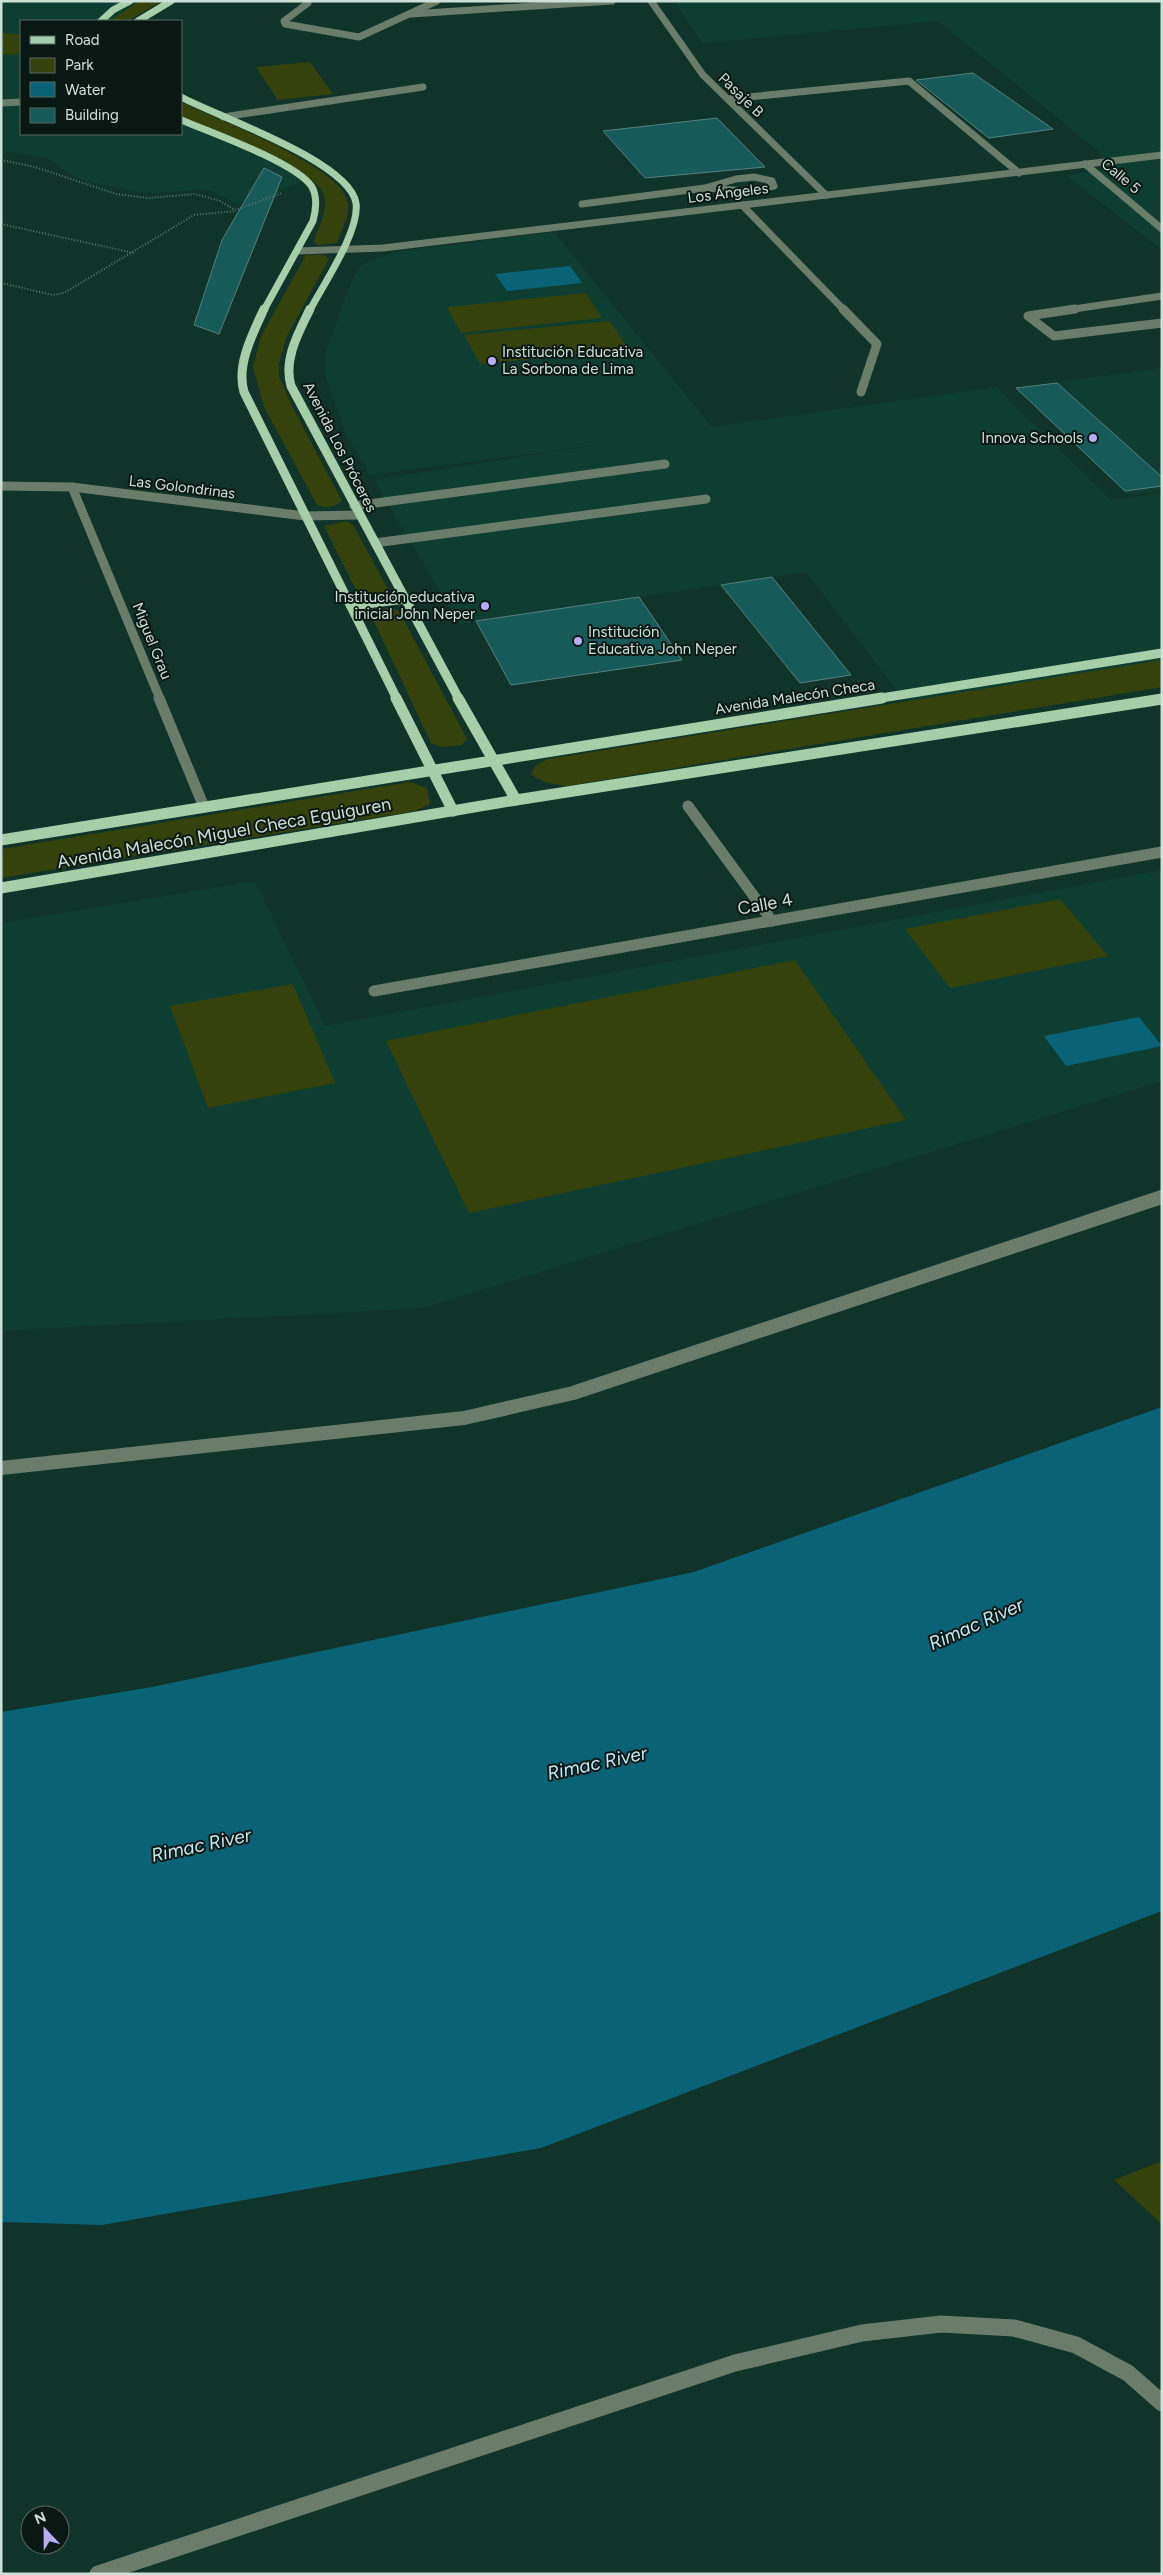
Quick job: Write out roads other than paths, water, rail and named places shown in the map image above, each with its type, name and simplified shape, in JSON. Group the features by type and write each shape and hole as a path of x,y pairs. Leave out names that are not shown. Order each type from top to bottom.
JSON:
{"main road":[{"path":"102,20 113,10 130,1"},
{"path":"140,20 171,1"},
{"name":"Avenida Los Próceres","path":"182,98 301,154 327,169 349,187 357,206 356,218 342,250 294,340 289,376 304,412 354,506 492,761 516,800"},
{"path":"182,120 270,160 308,182 316,196 317,209 297,251 249,340 242,363 242,385 256,419 453,810 1162,699"},
{"path":"351,606 405,599"},
{"name":"Avenida Malecón Checa","path":"433,770 1162,653"},
{"name":"Avenida Malecón Miguel Checa Eguiguren","path":"1,840 433,770"},
{"name":"Avenida Malecón Miguel Checa Eguiguren","path":"1,888 453,810"}],"street":[{"path":"307,1 308,3 302,9 284,21 285,24 359,37 437,1"},
{"path":"411,14 612,1"},
{"name":"Pasaje B","path":"652,1 703,75 826,195"},
{"path":"459,5 468,10"},
{"path":"728,99 908,81 1019,173"},
{"path":"223,117 423,87"},
{"path":"1,103 20,102"},
{"name":"Los Ángeles","path":"297,251 383,248 1162,156"},
{"name":"Calle 5","path":"1086,164 1162,229"},
{"path":"582,204 705,188 754,177 765,178 772,182 774,186 748,191 705,188"},
{"path":"652,194 658,201"},
{"path":"742,205 877,344 861,392"},
{"path":"664,207 670,214"},
{"path":"1162,296 1028,316 1054,336 1162,323"},
{"path":"354,506 665,464"},
{"name":"Las Golondrinas","path":"1,486 72,487 305,516 360,515"},
{"name":"Miguel Grau","path":"72,487 204,807"},
{"path":"375,543 706,499"},
{"path":"688,806 772,921"},
{"name":"Calle 4","path":"374,991 1162,852"},
{"path":"1,1468 464,1418 573,1393 1162,1198"},
{"path":"98,2574 735,2363 862,2333 941,2324 1014,2328 1076,2345 1128,2373 1162,2403"}],"water":[{"path":"570,266 582,283 507,291 495,274"},
{"path":"1139,1017 1162,1046 1066,1066 1044,1036"},
{"name":"Rimac River","path":"1162,1407 1162,1911 541,2148 102,2225 1,2222 1,1712 152,1687 694,1572"}],"place":[{"name":"Institución Educativa La Sorbona de Lima","path":"492,361"},
{"name":"Innova Schools","path":"1093,438"},
{"name":"Institución educativa inicial John Neper","path":"485,606"},
{"name":"Institución Educativa John Neper","path":"578,641"}]}
